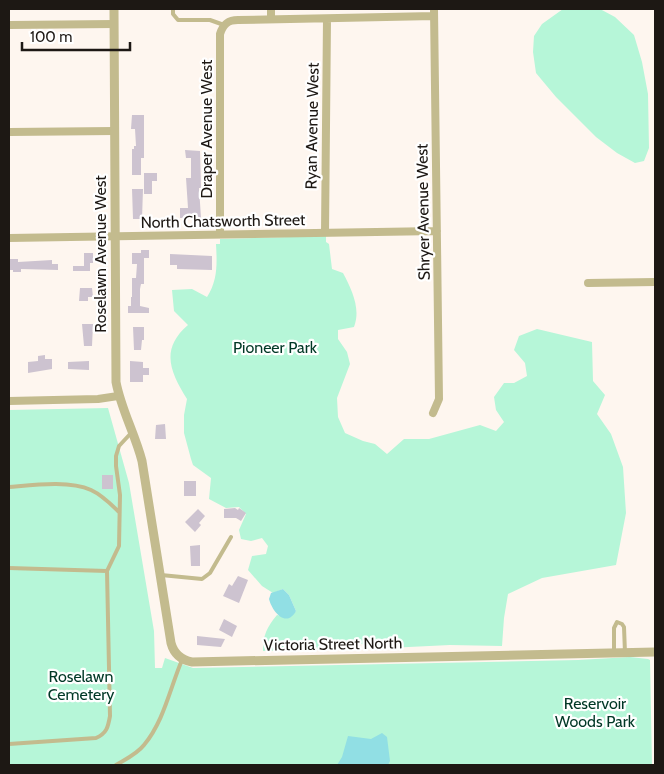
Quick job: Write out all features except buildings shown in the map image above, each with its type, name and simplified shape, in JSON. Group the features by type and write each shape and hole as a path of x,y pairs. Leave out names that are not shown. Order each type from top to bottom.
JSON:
{"street":[{"name":"Roselawn Avenue West","path":"114,9 115,366 118,396 142,461 159,575"},
{"path":"271,9 271,19"},
{"path":"224,25 232,20 327,19 434,13"},
{"name":"Shryer Avenue West","path":"434,13 439,398 434,413"},
{"name":"Ryan Avenue West","path":"325,233 327,19"},
{"path":"9,25 114,24"},
{"name":"Draper Avenue West","path":"220,234 220,34 224,25"},
{"path":"9,132 114,131"},
{"name":"North Chatsworth Street","path":"9,238 437,231"},
{"path":"588,283 655,282"},
{"path":"9,400 98,399 118,396"},
{"path":"159,575 171,643 174,652 182,659"},
{"name":"Victoria Street North","path":"182,659 192,662 655,652"}],"lane":[{"path":"173,9 178,20 210,20 224,25"},
{"path":"9,744 96,738 103,734 108,727 110,716 108,571 119,546 120,495 116,456 119,446 132,431"},
{"path":"9,487 61,484 78,486 92,490 119,512"},
{"path":"159,575 202,579 210,573 231,537"},
{"path":"9,568 108,571"},
{"path":"614,653 614,628 617,622 624,627 625,653"},
{"path":"116,765 136,753 145,744 165,706 182,659"}],"green space":[{"path":"563,9 600,9 615,17 634,35 642,62 648,94 649,148 644,161 635,163 617,153 596,137 556,97 536,73 533,52 534,36 542,24"},
{"name":"Pioneer Park","path":"326,236 326,242 329,244 332,269 343,273 352,293 357,313 354,327 338,330 338,339 347,352 350,364 337,398 338,417 345,433 375,444 387,454 404,439 429,439 480,425 496,431 504,422 496,410 494,397 504,383 514,383 527,376 525,363 514,350 519,336 537,329 592,342 593,381 605,395 597,414 611,434 623,467 626,513 616,565 542,578 508,594 502,646 450,645 388,648 361,644 332,646 321,649 263,651 266,632 277,615 289,618 296,611 289,595 283,589 273,593 262,586 248,570 252,556 266,554 268,546 262,538 251,541 241,539 239,530 246,514 239,507 226,508 209,499 211,478 193,465 184,433 184,415 187,399 172,370 171,361 174,343 179,334 188,325 174,311 172,290 192,289 207,297 215,278 216,244 220,244 220,239"},
{"path":"108,408 129,483 154,631 155,668 162,668 165,658 193,668 578,660 630,657 648,659 650,660 652,765 9,765 9,410"}],"water":[{"path":"283,589 289,595 296,611 288,618 284,618 276,613 269,599 271,593"},
{"path":"382,733 387,737 390,761 388,765 337,765 342,757 348,736 371,739"}],"park label":[{"name":"Roselawn Cemetery","path":"81,685"},
{"name":"Reservoir Woods Park","path":"595,712"}]}
